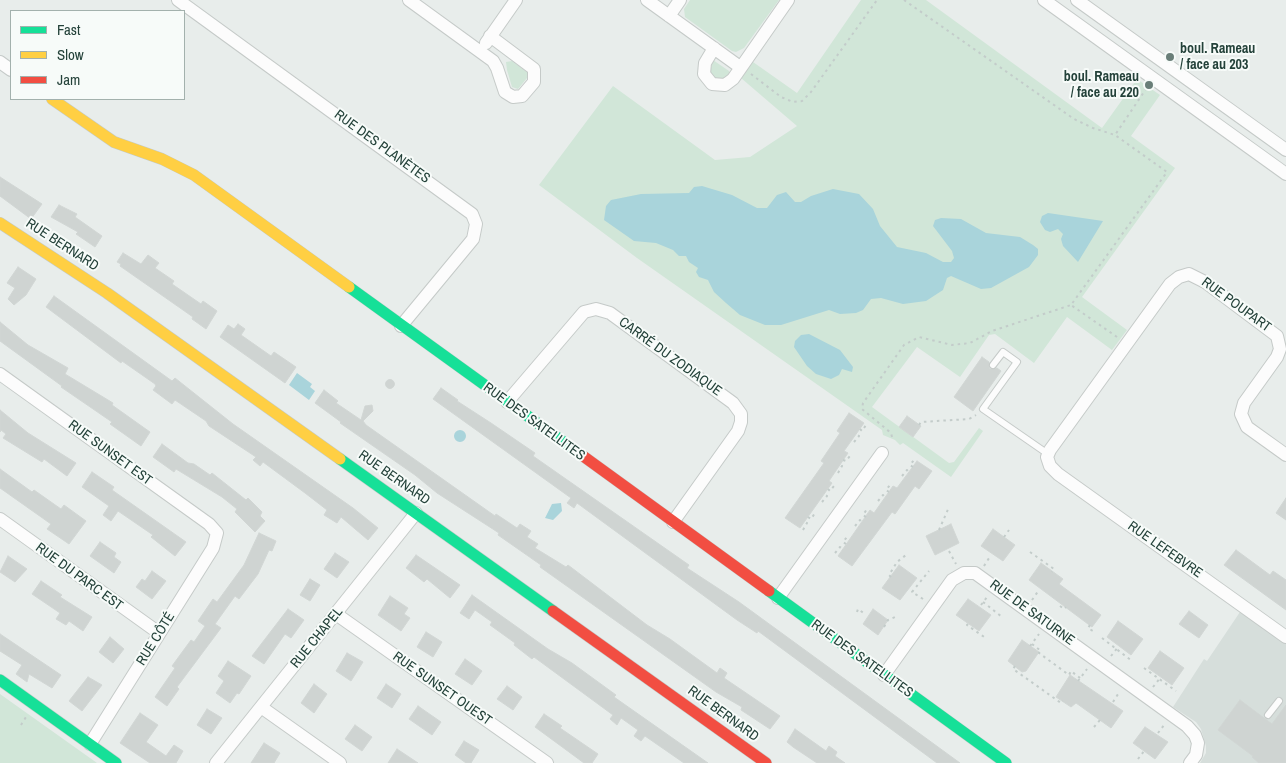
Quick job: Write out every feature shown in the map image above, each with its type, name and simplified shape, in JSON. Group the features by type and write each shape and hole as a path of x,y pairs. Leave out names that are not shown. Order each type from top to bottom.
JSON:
{"street":[{"name":"RUE DES PLANÈTES","path":"178,0 472,214 476,224 473,239 401,326"},
{"path":"409,0 496,64 502,87 508,94 517,97 530,88 535,78 534,69 490,36"},
{"path":"480,51 516,0"},
{"path":"646,0 743,69"},
{"path":"669,16 680,0"},
{"path":"714,48 706,60 704,69 706,78 712,84 721,86 730,82 743,69 788,0"},
{"path":"1044,0 1151,82 1286,174"},
{"path":"1077,0 1286,150"},
{"path":"1151,82 1165,63"},
{"name":"RUE DES SATELLITES","path":"53,100 114,142 162,159 188,171 1006,763"},
{"name":"RUE BERNARD","path":"0,223 107,293 766,763"},
{"name":"RUE POUPART","path":"1048,457 1170,284 1179,277 1189,274 1205,282 1276,336 1280,344 1277,357 1244,403 1241,414 1247,427 1286,455"},
{"name":"CARRÉ DU ZODIAQUE","path":"507,402 584,312 596,308 610,313 733,403 741,414 738,430 673,522"},
{"name":"RUE SUNSET EST","path":"0,374 209,524 217,533"},
{"path":"778,598 882,454"},
{"name":"RUE LEFEBVRE","path":"1048,457 1058,474 1286,637"},
{"name":"RUE CHAPEL","path":"216,763 416,513"},
{"name":"RUE DU PARC EST","path":"0,519 160,633"},
{"name":"RUE CÔTÉ","path":"90,744 213,548 217,533"},
{"name":"RUE DE SATURNE","path":"960,574 971,572 980,575 1187,726 1195,735 1198,743 1196,755 1190,763"},
{"path":"884,675 952,580 960,574"},
{"name":"RUE SUNSET OUEST","path":"336,614 547,763"},
{"path":"0,680 116,763"},
{"path":"261,707 340,763"}],"lane":[{"path":"993,365 1004,352 1017,362 983,409 1048,457"},
{"path":"1279,701 1270,712 1279,714"}],"path":[{"path":"743,69 781,96 794,102 802,101 811,92 877,0"},
{"path":"892,437 891,433 862,409 863,403 904,345 919,337 952,345 970,343 992,331 1071,305 1167,172 1114,135 1074,119 904,0"},
{"path":"1114,135 1151,82"},
{"path":"1071,305 1120,339"},
{"path":"918,424 921,422 969,419 983,409"},
{"path":"860,429 862,431 866,425"},
{"path":"854,442 859,436 856,434"},
{"path":"843,460 846,462 850,456"},
{"path":"913,467 910,465 914,460"},
{"path":"838,473 842,466 840,464"},
{"path":"902,476 907,470 909,472"},
{"path":"889,492 886,490 890,485"},
{"path":"828,489 830,491 834,486"},
{"path":"822,502 827,496 824,494"},
{"path":"878,501 883,495 885,497"},
{"path":"939,530 949,507"},
{"path":"866,517 863,515 867,509"},
{"path":"808,516 811,518 815,513"},
{"path":"855,526 860,520 862,522"},
{"path":"803,530 807,523 804,522"},
{"path":"1004,537 1010,530"},
{"path":"846,544 844,542 847,537"},
{"path":"835,553 840,547 843,549"},
{"path":"949,550 960,574"},
{"path":"1030,552 1054,569 1052,572"},
{"path":"890,577 889,575 898,562 906,555"},
{"path":"912,592 929,570"},
{"path":"983,602 1002,617"},
{"path":"1060,606 1064,610 1066,607"},
{"path":"857,612 858,609 864,614"},
{"path":"884,627 888,620 895,617"},
{"path":"968,624 987,639"},
{"path":"1047,624 1031,645 1069,675 1071,672 1080,678"},
{"path":"1090,625 1088,628 1093,631"},
{"path":"1102,638 1132,661"},
{"path":"1078,681 1095,659"},
{"path":"1015,666 1013,669 1022,676 1061,703 1062,701"},
{"path":"1144,668 1176,691"},
{"path":"21,725 26,717 30,720"},
{"path":"1094,727 1100,720"},
{"path":"1138,759 1144,751"}],"shaded area":[{"path":"1240,612 1286,644 1286,763 1200,763 1206,753 1201,729 1196,722 1173,707 1204,659 1207,661"}],"green space":[{"path":"690,0 779,0 744,48 736,52 685,17 684,9"},
{"path":"861,0 926,0 1102,128 1137,79 1160,95 1131,136 1175,168 1082,297 1127,330 1112,350 1067,317 1034,363 995,334 989,335 960,377 917,347 872,407 949,463 954,462 979,428 983,431 951,477 903,443 900,445 895,440 883,435 882,430 637,258 539,185 613,86 715,160 750,157 797,126 741,78 753,62 797,93"},
{"path":"713,60 729,71 730,73 726,78 714,78 710,73"},
{"path":"512,61 527,72 527,78 518,89 512,87 507,70 506,62"},
{"path":"0,694 97,763 0,763"}],"water":[{"path":"702,186 732,195 757,208 767,208 777,195 786,192 795,202 801,202 811,196 833,189 859,194 873,209 880,226 897,247 926,253 943,262 951,262 954,258 952,251 933,226 935,220 941,218 961,219 986,233 1020,237 1038,249 1038,255 1029,267 991,288 981,289 951,276 947,278 943,290 926,301 903,304 881,298 871,299 863,310 856,313 840,314 829,310 781,325 765,325 740,315 726,303 714,292 708,280 699,277 696,272 698,268 689,262 686,256 679,256 673,250 656,243 634,241 604,220 606,206 611,200 641,194 689,193 694,187"},
{"path":"1048,213 1103,221 1078,262 1063,246 1061,239 1063,234 1058,229 1050,232 1045,230 1040,222 1042,216"},
{"path":"809,334 840,350 853,367 852,372 842,369 839,375 831,379 816,374 807,366 794,347 795,341 801,335"},
{"path":"297,373 312,384 310,387 315,391 309,400 289,385"},
{"path":"458,430 462,430 466,436 462,442 458,442 454,438 454,434"},
{"path":"561,503 562,511 553,520 545,518 552,504"}],"building":[{"path":"0,177 42,204 31,219 0,196"},
{"path":"59,205 77,214 75,217 102,236 95,247 76,234 78,232 51,217"},
{"path":"123,253 141,264 148,255 159,263 155,268 174,281 172,284 201,304 203,301 217,311 206,329 192,319 193,317 120,266 121,264 117,262"},
{"path":"18,267 36,279 26,295 14,305 8,299 15,288 7,283"},
{"path":"54,296 172,381 175,378 233,424 353,508 378,528 368,540 341,517 337,523 324,515 327,510 305,493 263,462 260,466 253,460 256,457 209,426 206,421 175,400 172,404 153,390 156,386 155,384 122,361 121,363 46,307"},
{"path":"0,322 28,345 68,368 65,374 113,403 112,405 150,432 141,446 110,424 112,422 61,387 0,341"},
{"path":"238,324 245,329 241,335 271,356 274,352 296,367 285,383 220,337 228,325 234,329"},
{"path":"982,357 989,362 990,369 997,368 1001,371 973,411 954,397"},
{"path":"390,379 395,384 390,389 385,384"},
{"path":"441,388 457,401 535,453 533,456 689,565 687,568 739,602 960,763 937,763 758,631 757,633 737,620 577,503 574,508 567,503 571,498 433,399"},
{"path":"324,390 338,401 336,403 361,420 365,406 372,405 373,411 363,421 366,425 495,516 496,514 517,528 520,524 531,531 527,537 538,544 535,548 566,567 568,565 647,625 717,673 720,668 727,673 724,678 780,716 770,729 741,710 742,707 716,692 540,567 541,565 498,535 499,533 437,493 315,403"},
{"path":"0,410 28,433 76,463 67,476 44,459 42,462 3,438 6,434 1,430 0,432"},
{"path":"849,413 864,423 844,451 848,453 829,481 832,483 800,528 785,518 824,463 821,461 840,433 837,431"},
{"path":"907,416 921,426 913,437 899,427"},
{"path":"162,444 188,463 194,464 210,475 212,473 246,500 248,498 262,512 260,516 265,521 255,532 235,512 237,509 222,497 176,469 174,472 153,457"},
{"path":"917,461 932,471 919,489 915,486 895,514 892,512 852,566 838,556 870,510 874,513 893,486 897,488"},
{"path":"0,469 32,492 34,490 61,509 64,505 86,521 69,544 47,529 51,524 0,488"},
{"path":"92,472 114,487 112,490 186,542 175,556 151,537 153,535 118,511 111,521 103,515 109,506 82,487"},
{"path":"1286,498 1286,520 1276,513"},
{"path":"951,524 959,543 935,555 926,536"},
{"path":"993,529 1015,545 1003,561 981,546"},
{"path":"259,533 276,541 272,551 269,550 258,574 239,599 235,596 215,624 221,628 177,687 179,689 167,706 155,697 175,668 172,666 191,640 194,642 205,626 198,621 213,599 217,602 244,565"},
{"path":"100,542 116,553 114,557 121,562 114,573 90,556"},
{"path":"1236,550 1270,575 1273,571 1286,580 1286,610 1224,565"},
{"path":"335,553 349,562 337,578 324,569"},
{"path":"416,555 460,585 450,598 427,579 424,582 406,568"},
{"path":"8,556 27,569 15,582 0,572"},
{"path":"1041,563 1063,579 1059,584 1101,615 1092,627 1029,580"},
{"path":"899,565 917,578 900,600 882,588"},
{"path":"152,571 166,581 152,599 136,587 142,579 145,581"},
{"path":"310,579 320,585 310,601 300,595"},
{"path":"41,581 62,595 60,597 92,617 83,631 69,621 66,625 56,619 60,613 32,594"},
{"path":"472,595 548,649 572,663 616,695 614,697 708,763 684,763 645,736 641,741 634,736 638,730 621,718 617,725 610,719 613,715 534,657 532,659 514,645 515,643 490,625 492,622 475,610 469,619 460,613"},
{"path":"390,596 408,608 404,614 410,618 401,631 378,615"},
{"path":"968,599 991,615 979,631 956,615"},
{"path":"288,609 304,620 291,638 285,634 264,664 252,656"},
{"path":"873,609 888,620 878,635 863,624"},
{"path":"1189,611 1208,625 1199,638 1179,624"},
{"path":"1118,621 1143,639 1131,655 1107,637"},
{"path":"426,632 442,642 433,657 417,647"},
{"path":"0,634 61,675 52,688 29,674 27,682 16,674 22,665 0,651"},
{"path":"110,637 124,649 113,663 99,652"},
{"path":"1022,640 1039,652 1026,671 1022,672 1008,661"},
{"path":"1160,651 1184,668 1172,685 1148,668"},
{"path":"347,653 363,662 351,681 336,671"},
{"path":"465,659 482,671 472,685 455,674"},
{"path":"228,661 251,676 239,694 237,693 230,703 216,693 224,681 218,676"},
{"path":"1070,675 1123,711 1111,728 1076,703 1071,707 1056,697"},
{"path":"88,677 102,685 82,711 69,701"},
{"path":"314,684 327,694 314,713 301,703"},
{"path":"386,684 401,694 392,708 377,698"},
{"path":"507,686 522,697 513,710 497,699"},
{"path":"1240,700 1272,724 1286,705 1286,763 1259,763 1253,756 1218,730"},
{"path":"418,706 441,722 432,735 409,719"},
{"path":"207,709 222,718 211,734 197,725"},
{"path":"140,713 158,725 146,742 166,756 174,745 183,751 176,763 150,763 120,743"},
{"path":"544,714 562,726 560,728 598,754 592,763 584,763 535,727"},
{"path":"355,725 372,737 362,751 345,739"},
{"path":"1145,727 1168,742 1155,759 1133,743"},
{"path":"795,729 826,751 829,746 837,752 835,756 845,763 817,763 793,747 787,742"},
{"path":"464,741 479,750 471,763 466,763 455,755"},
{"path":"264,743 280,753 274,763 251,763"},
{"path":"397,749 418,763 388,763"}],"traffic: fast":[{"path":"349,287 583,456"},
{"path":"340,459 553,611"},
{"path":"769,591 1006,763"},
{"path":"0,680 116,763"}],"traffic: slow":[{"path":"53,100 114,142 162,159 194,175 349,287"},
{"path":"0,223 107,293 340,459"}],"traffic: jam":[{"path":"583,456 769,591"},
{"path":"553,611 766,763"}],"place":[{"name":"boul. Rameau / face au 203","path":"1170,57"},
{"name":"boul. Rameau / face au 220","path":"1149,85"}]}
